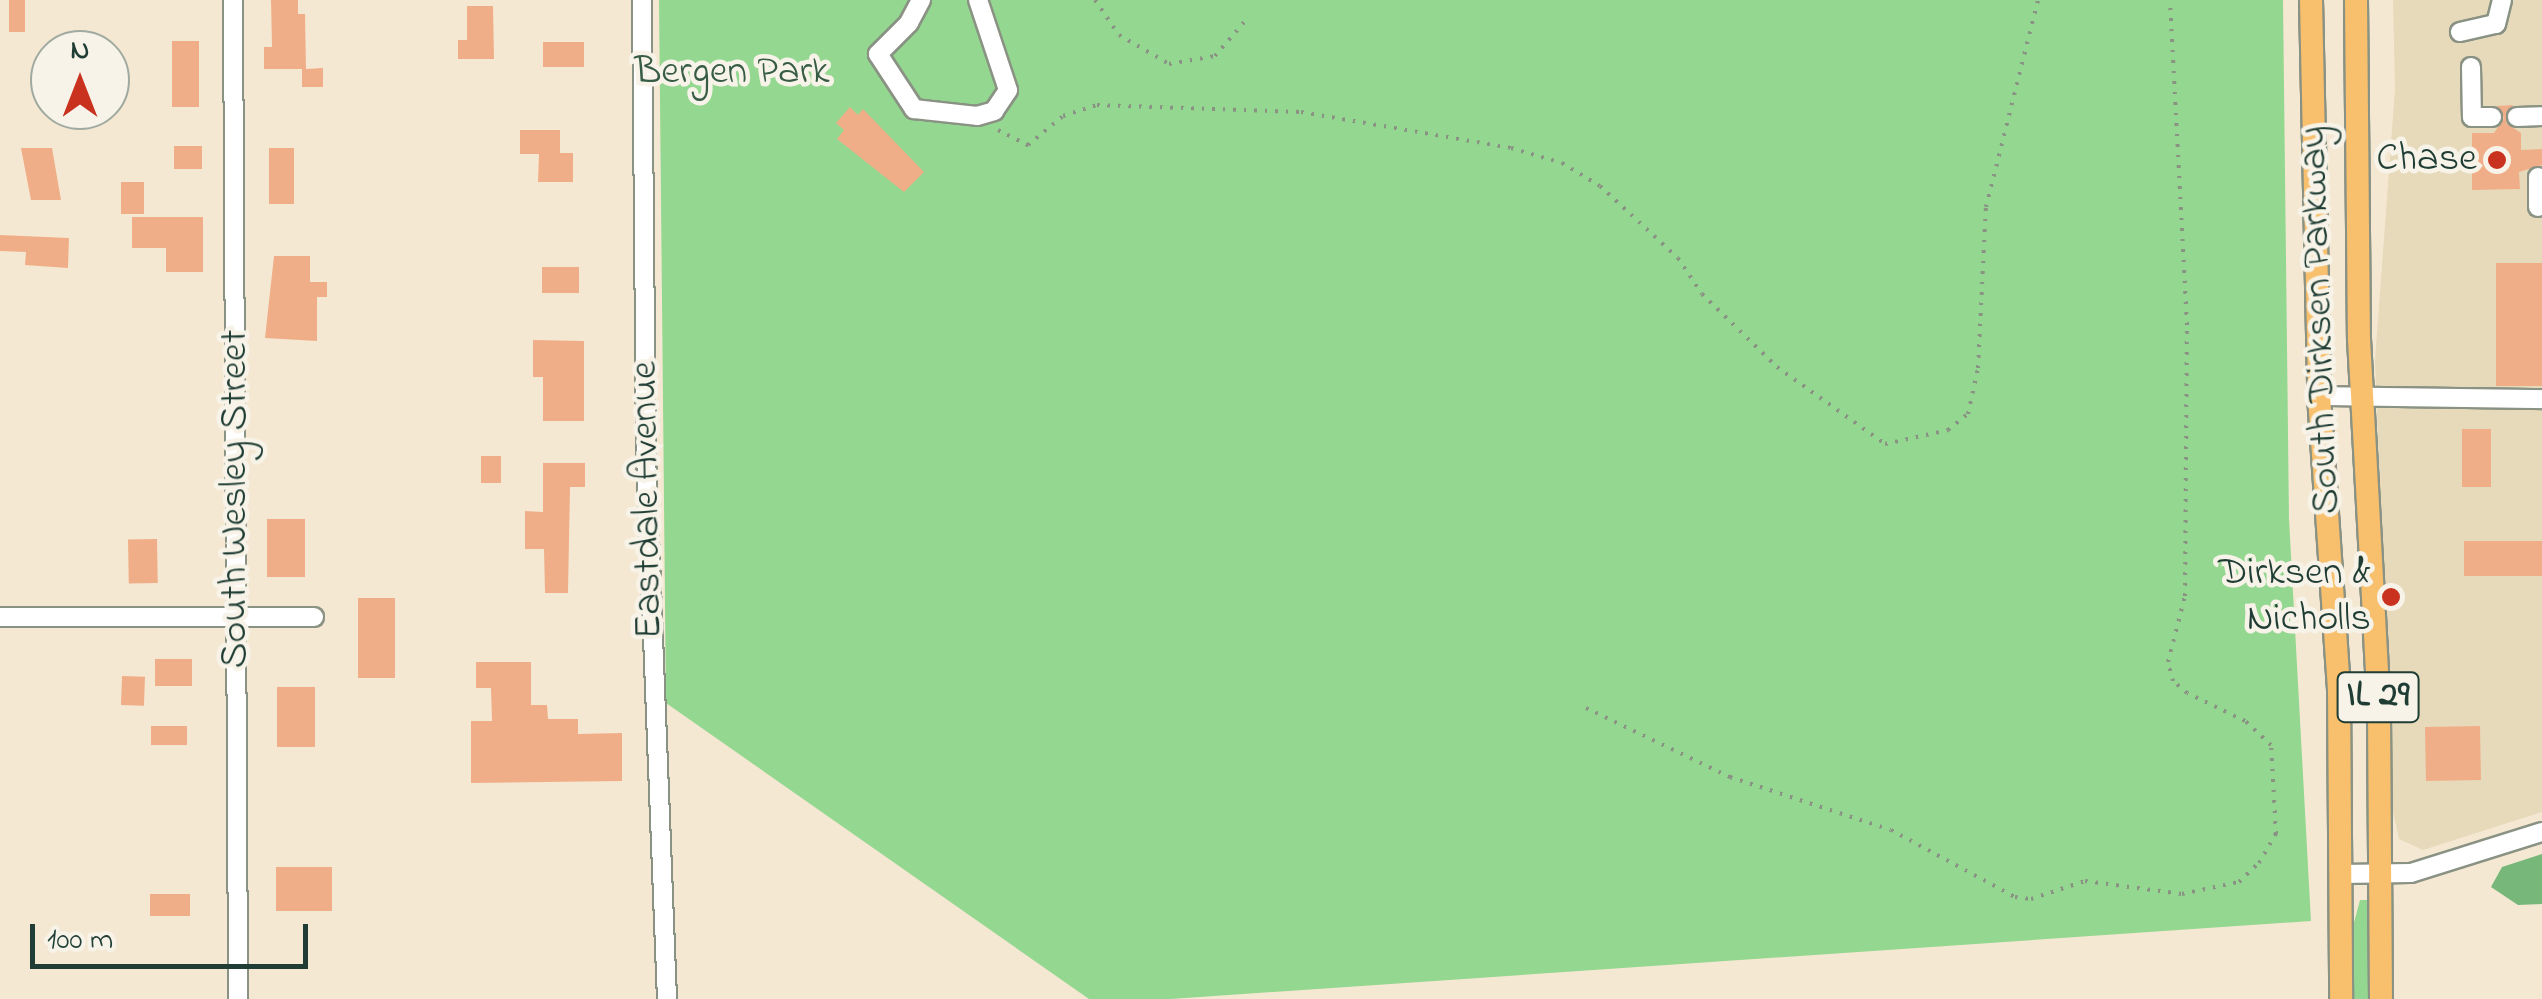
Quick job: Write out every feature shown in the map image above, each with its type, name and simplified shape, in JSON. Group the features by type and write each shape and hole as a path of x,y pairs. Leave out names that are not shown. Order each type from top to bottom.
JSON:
{"main road":[{"name":"South Dirksen Parkway","path":"2311,0 2319,396 2339,690 2341,999"},
{"name":"South Dirksen Parkway","path":"2358,6 2363,395 2381,999"}],"street":[{"name":"South Wesley Street","path":"233,0 238,999"},
{"name":"Eastdale Avenue","path":"642,0 646,436 667,999"},
{"path":"922,0 909,23 878,54 901,98 927,114 988,113 1008,90 978,0"},
{"path":"2460,32 2496,24 2502,0"},
{"path":"2471,67 2472,117 2492,116"},
{"path":"2517,116 2542,116"},
{"path":"2538,177 2538,207"},
{"path":"2319,396 2542,399"},
{"path":"0,617 314,617"},
{"path":"2341,874 2411,873 2542,832"}],"path":[{"path":"1095,0 1119,35 1169,64 1215,56 1246,20"},
{"path":"988,113 999,132 1028,145 1064,116 1097,106 1301,112 1511,148 1562,163 1600,186 1678,258 1702,294 1777,367 1885,444 1948,430 1968,414 1978,368 1986,207 2038,0"},
{"path":"1586,708 1730,777 1891,830 2014,897 2030,898 2085,881 2182,894 2239,882 2259,863 2276,834 2271,745 2245,721 2187,694 2173,681 2168,662 2184,596 2187,326 2170,0"}],"shaded area":[{"path":"2393,0 2542,0 2542,812 2423,850 2399,839 2392,807 2375,360 2395,89"}],"green space":[{"name":"Bergen Park","path":"659,0 2283,0 2289,519 2311,921 1171,999 1089,999 666,703"},
{"path":"2542,854 2542,904 2518,905 2491,887 2502,867"},
{"path":"2360,900 2369,900 2369,999 2352,999 2352,930"}],"building":[{"path":"9,0 25,0 25,32 9,32"},
{"path":"271,0 298,0 298,14 305,14 306,69 323,68 323,87 302,87 302,69 264,69 264,47 272,47"},
{"path":"467,6 493,6 494,59 458,59 458,40 467,40"},
{"path":"172,41 199,41 199,107 172,107"},
{"path":"543,42 584,42 584,67 543,67"},
{"path":"2513,105 2506,123 2521,133 2521,150 2542,149 2542,165 2519,172 2520,189 2472,190 2472,133 2494,133 2504,118 2497,106"},
{"path":"850,107 858,115 863,109 924,172 904,192 837,139 844,130 836,123"},
{"path":"520,130 560,130 560,153 573,153 573,182 538,182 539,154 520,154"},
{"path":"174,146 202,146 202,169 174,169"},
{"path":"21,148 52,148 61,200 31,200"},
{"path":"269,148 294,148 294,204 269,204"},
{"path":"121,182 144,182 144,214 121,214"},
{"path":"132,217 203,217 203,272 166,272 166,248 132,248"},
{"path":"0,235 69,238 68,268 25,265 26,252 0,251"},
{"path":"274,256 310,256 310,282 327,282 327,297 317,297 317,341 265,338"},
{"path":"2496,263 2542,263 2542,386 2496,386"},
{"path":"542,267 579,267 579,293 542,293"},
{"path":"533,340 584,341 584,421 543,421 543,377 533,377"},
{"path":"2462,429 2491,429 2491,487 2462,487"},
{"path":"481,456 501,456 501,483 481,483"},
{"path":"543,463 585,463 585,487 570,487 568,593 545,593 544,549 525,549 525,511 543,512"},
{"path":"267,519 305,519 305,577 267,577"},
{"path":"157,539 158,583 129,583 128,540"},
{"path":"2464,541 2542,541 2542,576 2464,576"},
{"path":"358,598 395,598 395,678 358,678"},
{"path":"155,659 192,659 192,686 155,686"},
{"path":"476,662 531,662 531,705 547,705 548,719 578,719 578,734 622,733 622,781 471,783 471,721 492,721 491,688 476,688"},
{"path":"122,676 145,677 144,706 121,705"},
{"path":"277,687 315,687 315,747 277,747"},
{"path":"151,726 187,726 187,745 151,745"},
{"path":"2480,726 2481,780 2426,781 2425,727"},
{"path":"276,867 332,867 332,911 276,911"},
{"path":"150,894 190,894 190,916 150,916"}],"place":[{"name":"Chase","path":"2497,160"},
{"name":"Dirksen & Nicholls","path":"2391,597"}]}
